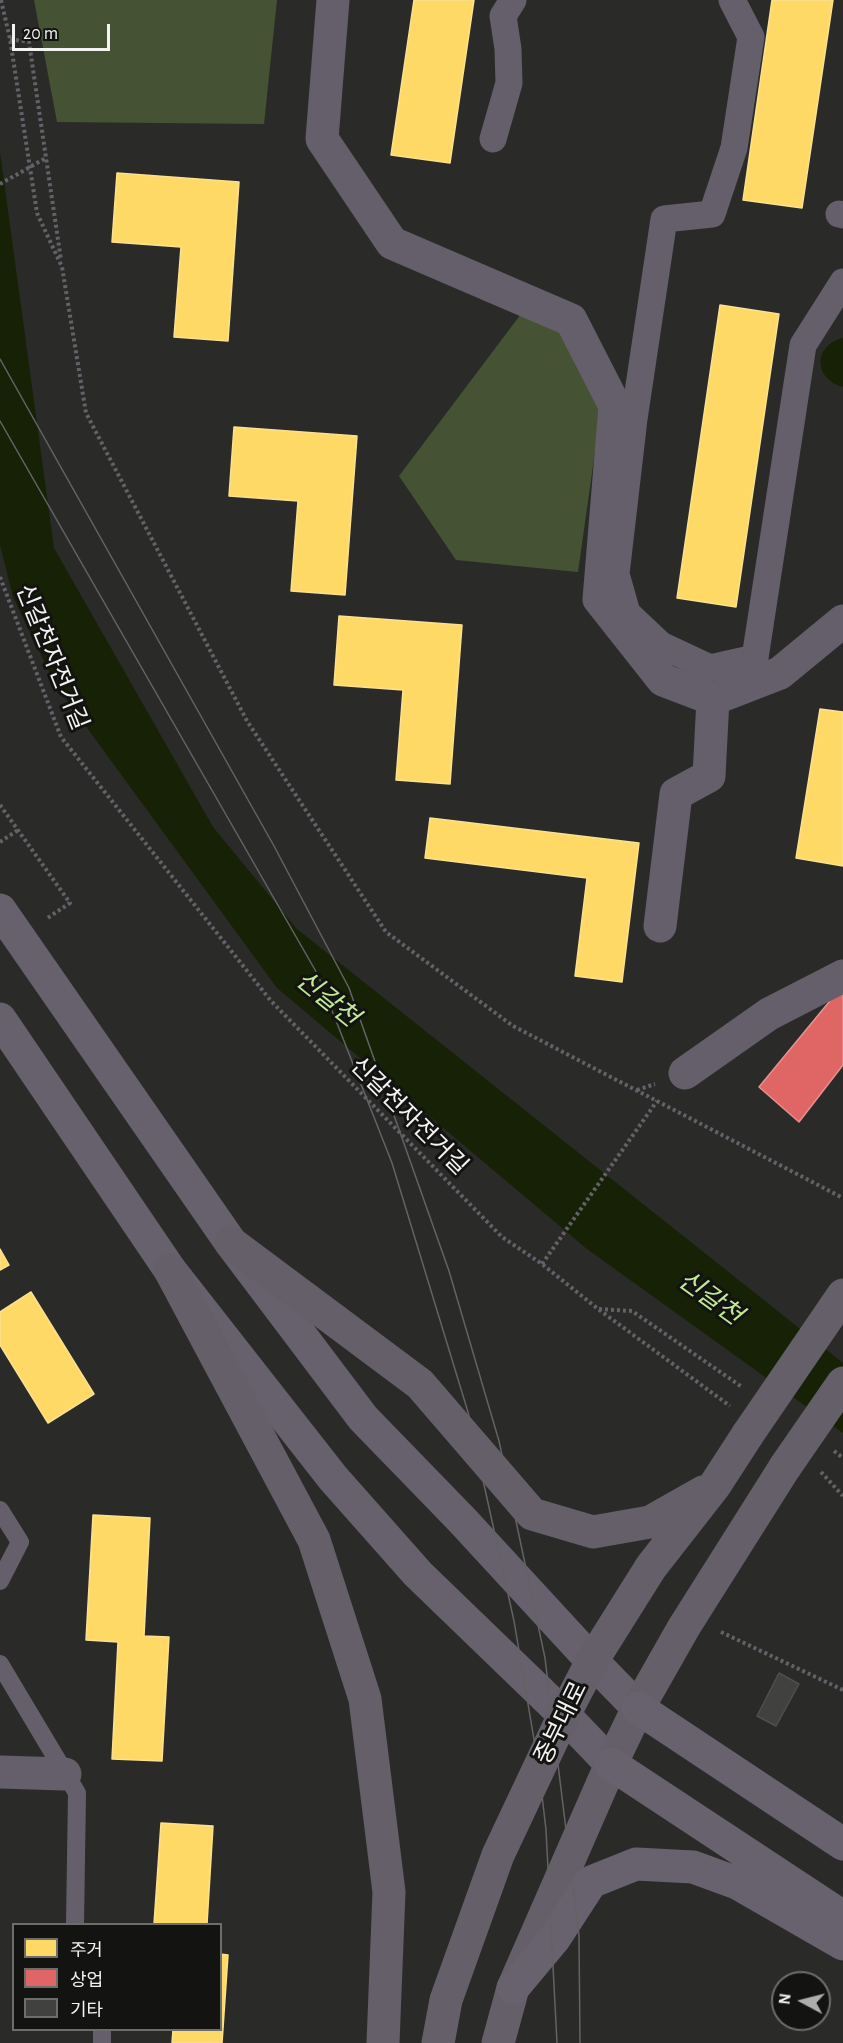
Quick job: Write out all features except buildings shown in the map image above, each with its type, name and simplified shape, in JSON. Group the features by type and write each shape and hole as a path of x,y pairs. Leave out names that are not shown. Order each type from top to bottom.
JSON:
{"highway":[{"path":"638,1708 843,1844"},
{"path":"611,1764 843,1917"},
{"path":"513,1988 554,1939 591,1882 636,1864 693,1867 737,1882 843,1944"}],"main road":[{"path":"0,910 231,1243 363,1418 638,1708"},
{"path":"0,1019 170,1270 333,1478 410,1566 564,1715 611,1764"},
{"path":"231,1243 420,1384 532,1514 594,1532 650,1522 715,1485"},
{"path":"170,1270 314,1540 365,1699 388,1892 383,2043"},
{"name":"중부대로","path":"438,2043 446,2000 498,1855 592,1661 651,1567 715,1485 743,1423 843,1294"},
{"path":"498,2043 513,1988 611,1764 638,1708 684,1627 799,1467 843,1383"}],"street":[{"path":"333,0 322,139 392,243 571,320 615,406 599,599 663,680 712,699 780,674 843,621"},
{"path":"493,139 509,83 508,49 503,16 513,0"},
{"path":"732,0 751,37 734,148 712,214 664,219 634,419 616,574 627,614 661,645 710,668 754,658 796,344 843,282"},
{"path":"660,926 676,794 709,776 712,699"},
{"path":"685,1073 769,1014 843,976"},
{"path":"0,1772 65,1774"}],"lane":[{"path":"0,1510 20,1542 0,1581"},
{"path":"0,1664 77,1793 75,1923"}],"path":[{"path":"1,0 10,39 37,213 62,267"},
{"path":"10,39 29,42 86,413 247,721 386,932 513,1026 843,1198"},
{"path":"0,184 46,158"},
{"name":"신갈천자전거길","path":"0,577 61,737 271,1001 502,1237 542,1264 743,1423"},
{"path":"0,805 70,903"},
{"path":"0,842 18,830"},
{"path":"542,1264 657,1101"},
{"path":"598,1309 632,1311 748,1391"},
{"path":"833,1451 843,1458"},
{"path":"799,1467 823,1474 843,1496"},
{"path":"721,1632 843,1690"}],"shaded area":[{"path":"34,0 277,0 264,124 57,122"},
{"path":"521,314 566,334 601,409 578,572 456,560 399,476"}],"water":[{"name":"신갈천","path":"0,152 54,548 213,827 297,929 843,1363 843,1433 587,1249 277,988 55,684 13,597 0,545"},
{"path":"843,338 843,387 826,377 820,362 826,347"}],"tram line":[{"path":"0,359 274,846 349,988 449,1271 499,1441 545,1658 579,1936 580,2043"},
{"path":"0,421 318,975 392,1163 468,1412 514,1621 539,1769 546,1830 557,2043"}]}
